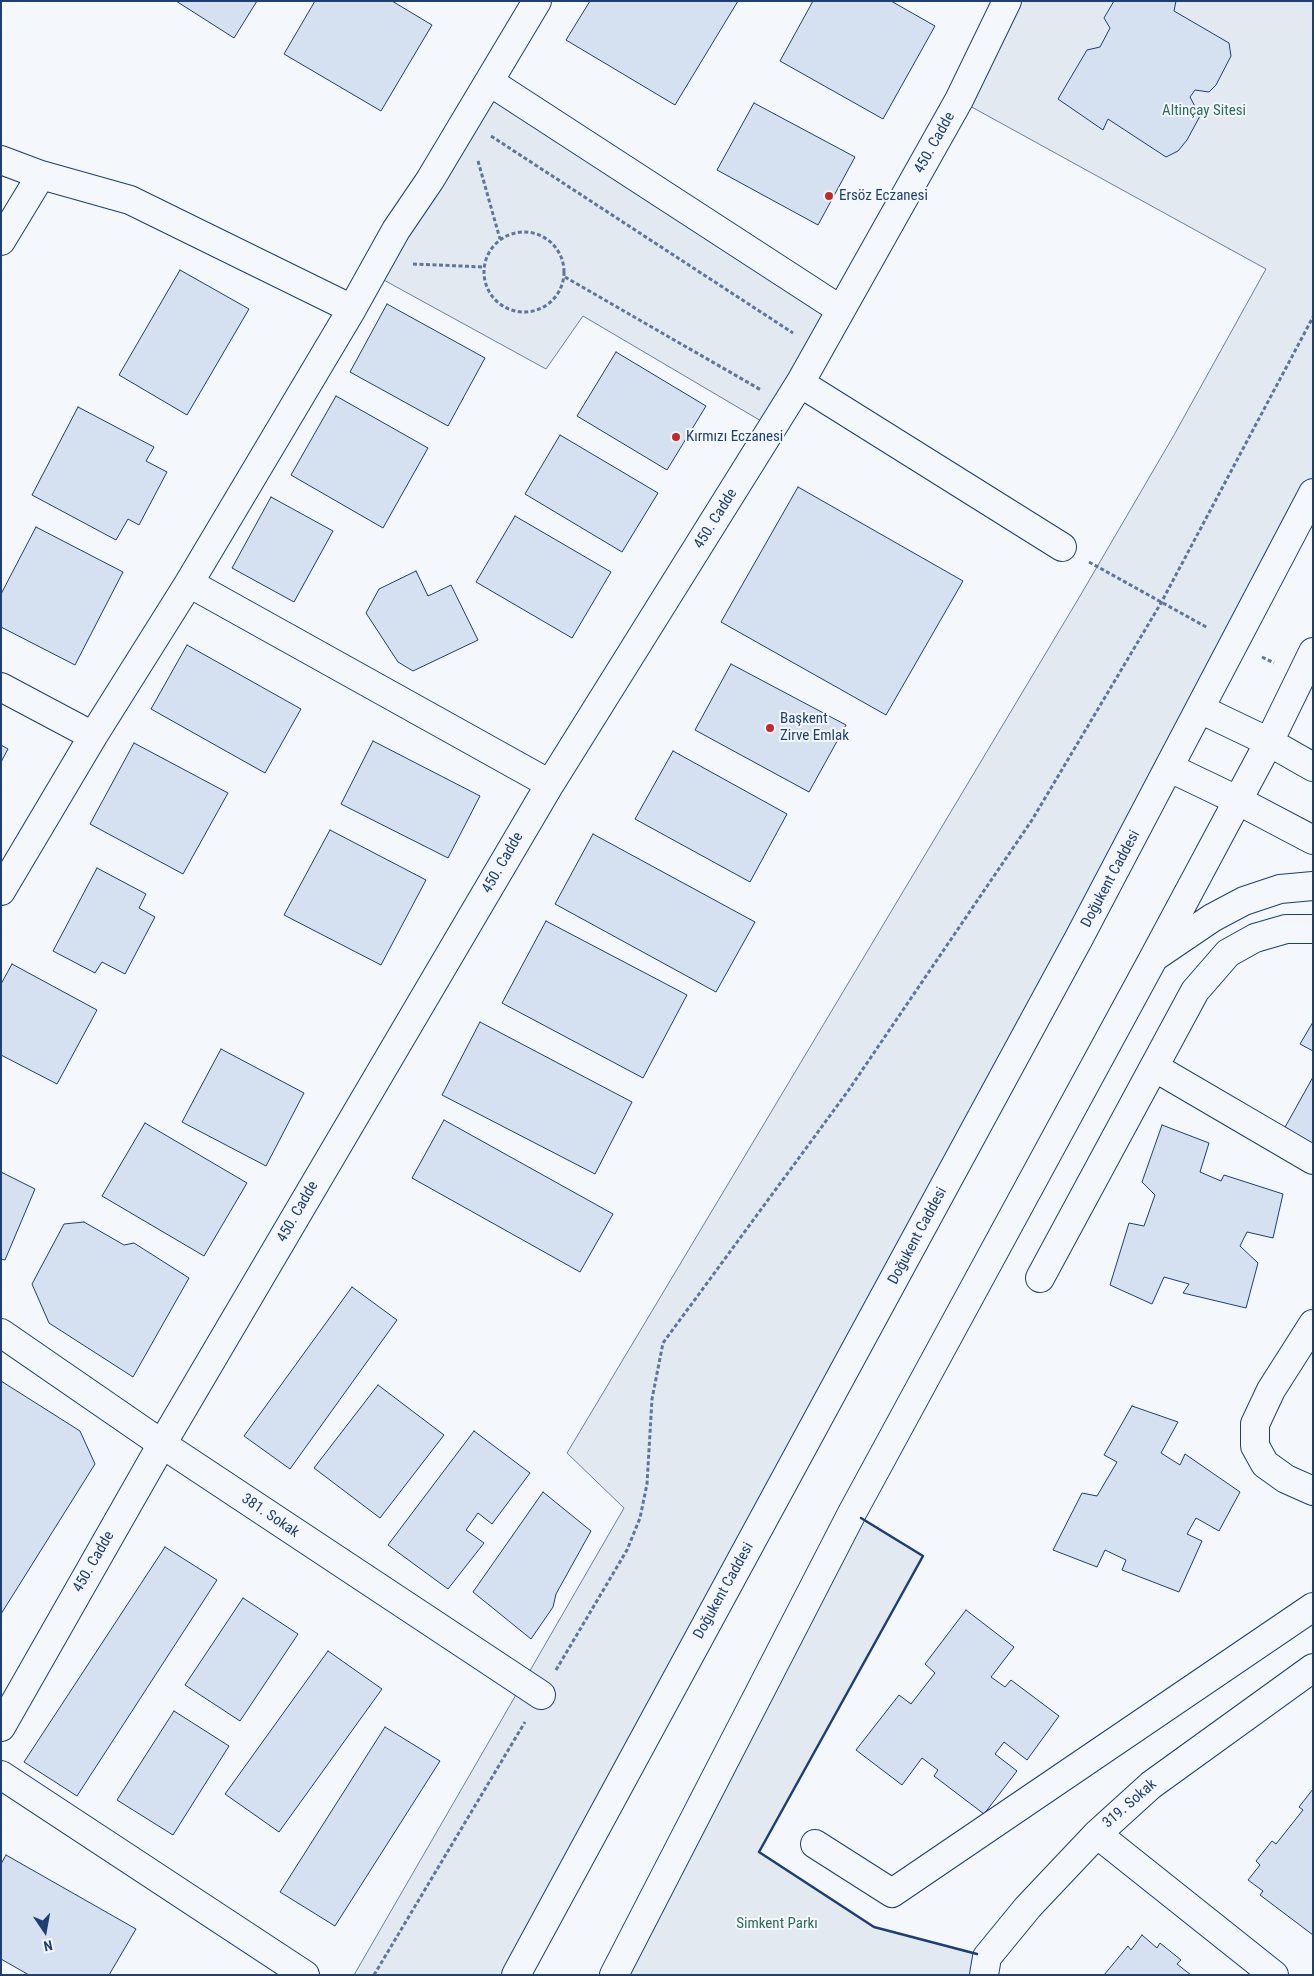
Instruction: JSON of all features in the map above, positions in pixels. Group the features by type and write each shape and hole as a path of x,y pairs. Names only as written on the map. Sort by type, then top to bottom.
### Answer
{"street":[{"path":"1,891 352,310 396,230 467,120 537,1"},
{"name":"450. Cadde","path":"1,1727 162,1444 550,784 794,394 959,100 1006,1"},
{"path":"490,82 842,310"},
{"path":"1,160 41,175 130,200 352,310"},
{"path":"1,242 41,175"},
{"path":"794,394 1062,547"},
{"name":"Doğukent Caddesi","path":"516,1975 1170,768 1313,493"},
{"path":"188,583 550,784"},
{"path":"614,1975 852,1513 1153,959 1269,742 1313,652"},
{"path":"1,687 93,736"},
{"path":"1200,709 1269,742 1313,767"},
{"path":"1170,768 1237,800 1313,840"},
{"path":"1153,959 1212,918 1244,901 1280,889 1313,886"},
{"path":"1040,1278 1195,991 1228,953 1255,938 1286,929 1313,929"},
{"path":"1154,1067 1313,1160"},
{"path":"1313,1324 1271,1390 1255,1424 1255,1446 1265,1464 1286,1479 1313,1491"},
{"name":"381. Sokak","path":"1,1333 162,1444 541,1695"},
{"path":"815,1844 892,1894 1313,1607"},
{"name":"319. Sokak","path":"984,1975 987,1957 1028,1907 1097,1834 1151,1785 1313,1668"},
{"path":"1,1775 305,1975"},
{"path":"1097,1834 1274,1975"}],"path":[{"path":"467,120 500,239"},
{"path":"467,120 819,350"},
{"path":"526,231 539,234 551,241 559,251 564,264 565,277 553,301 542,309 529,312 515,312 503,307 493,298 486,287 483,274 485,260 491,248 500,239 513,233 526,231"},
{"path":"378,263 484,267"},
{"path":"565,277 794,394"},
{"path":"374,1975 627,1550 640,1518 647,1484 652,1400 663,1343 848,1092 1027,828 1161,603 1313,317"},
{"path":"1062,547 1300,678"}],"green space":[{"name":"Altinçay Sitesi","path":"1007,1 1313,1 1313,493 516,1975 354,1975 624,1508 567,1453 1080,596 1174,435 1266,269 959,100"},
{"path":"490,82 841,310 773,428 583,316 546,369 371,273"},
{"name":"Simkent Parkı","path":"852,1513 923,1556 759,1852 874,1927 987,1957 984,1975 614,1975"}],"building":[{"path":"176,1 257,1 234,38"},
{"path":"315,1 392,1 432,25 381,111 284,54"},
{"path":"590,1 738,1 675,105 566,40"},
{"path":"813,1 891,1 935,26 883,119 780,61"},
{"path":"1114,1 1176,1 1174,11 1229,43 1231,56 1216,85 1209,92 1195,90 1190,97 1200,116 1187,140 1178,151 1166,157 1108,119 1103,130 1058,99 1087,50 1100,47 1110,28 1104,18"},
{"path":"754,103 855,157 818,225 717,170"},
{"path":"180,270 249,309 187,415 119,375"},
{"path":"387,304 485,358 448,426 350,372"},
{"path":"616,352 706,406 667,470 577,416"},
{"path":"336,396 428,448 383,528 291,475"},
{"path":"78,407 154,447 146,461 167,472 139,525 128,519 116,540 32,495"},
{"path":"560,435 658,493 622,552 525,494"},
{"path":"798,487 963,581 886,715 721,622"},
{"path":"271,497 333,531 294,602 232,568"},
{"path":"515,516 611,572 572,638 476,582"},
{"path":"36,527 123,572 75,665 1,627 1,594"},
{"path":"416,571 428,596 451,585 478,640 413,671 398,662 366,613 379,589"},
{"path":"187,645 301,709 265,773 151,709"},
{"name":"Başkent Zirve Emlak","path":"731,664 846,725 809,792 695,730"},
{"path":"373,741 480,796 448,858 341,804"},
{"path":"134,743 228,793 183,874 90,824"},
{"path":"1,745 8,749 1,762"},
{"path":"673,751 787,814 750,882 635,819"},
{"path":"330,830 426,880 381,965 284,915"},
{"path":"593,834 755,922 716,992 555,904"},
{"path":"97,868 146,894 139,908 155,917 125,974 102,962 95,973 53,951"},
{"path":"546,921 687,995 643,1078 502,1003"},
{"path":"12,964 97,1010 57,1084 1,1055 1,984"},
{"path":"480,1022 632,1102 595,1174 442,1095"},
{"path":"1313,1022 1313,1051 1300,1044"},
{"path":"221,1049 304,1093 266,1166 182,1122"},
{"path":"1313,1077 1313,1145 1284,1129"},
{"path":"444,1120 613,1214 580,1272 412,1178"},
{"path":"145,1123 247,1183 204,1256 102,1196"},
{"path":"1162,1125 1209,1143 1200,1172 1221,1181 1224,1175 1283,1194 1273,1238 1247,1232 1240,1246 1258,1263 1246,1308 1183,1293 1189,1284 1164,1277 1152,1304 1110,1285 1129,1223 1144,1226 1155,1195 1142,1182"},
{"path":"1,1172 35,1189 5,1260 1,1259"},
{"path":"84,1222 124,1245 134,1243 189,1278 133,1377 49,1323 32,1284 64,1224"},
{"path":"352,1287 397,1320 290,1469 244,1436"},
{"path":"1,1381 80,1431 95,1464 1,1614"},
{"path":"378,1385 444,1435 380,1518 314,1468"},
{"path":"1132,1406 1178,1422 1161,1453 1180,1465 1185,1454 1240,1492 1219,1531 1196,1518 1187,1534 1202,1541 1179,1592 1122,1570 1126,1560 1105,1550 1097,1567 1053,1550 1082,1493 1097,1496 1117,1462 1104,1455"},
{"path":"474,1431 530,1473 492,1524 478,1513 466,1530 484,1543 448,1589 388,1545"},
{"path":"543,1492 591,1531 556,1594 553,1607 531,1639 473,1592"},
{"path":"165,1547 217,1580 77,1796 24,1762"},
{"path":"243,1598 298,1634 240,1721 185,1685"},
{"path":"966,1610 1014,1647 991,1677 1005,1687 1011,1680 1059,1716 1027,1760 1004,1742 995,1754 1017,1771 984,1814 934,1776 938,1770 922,1758 902,1785 856,1750 899,1695 911,1704 935,1673 925,1664"},
{"path":"328,1651 382,1689 279,1832 225,1794"},
{"path":"174,1711 229,1746 173,1835 117,1800"},
{"path":"385,1727 440,1761 335,1926 280,1892"},
{"path":"1313,1789 1313,1935 1260,1895 1263,1891 1248,1880 1260,1865 1256,1861 1272,1841 1276,1844 1303,1810 1299,1807"},
{"path":"6,1855 136,1929 109,1975 29,1975 1,1959 1,1864"},
{"path":"1142,1935 1157,1948 1160,1943 1181,1960 1177,1964 1191,1975 1104,1975 1128,1946 1131,1950"}],"wall":[{"path":"861,1518 923,1556 759,1852 874,1927 977,1954"}],"place":[{"name":"Ersöz Eczanesi","path":"829,196"},
{"name":"Kırmızı Eczanesi","path":"676,437"},
{"name":"Başkent Zirve Emlak","path":"770,728"}]}
